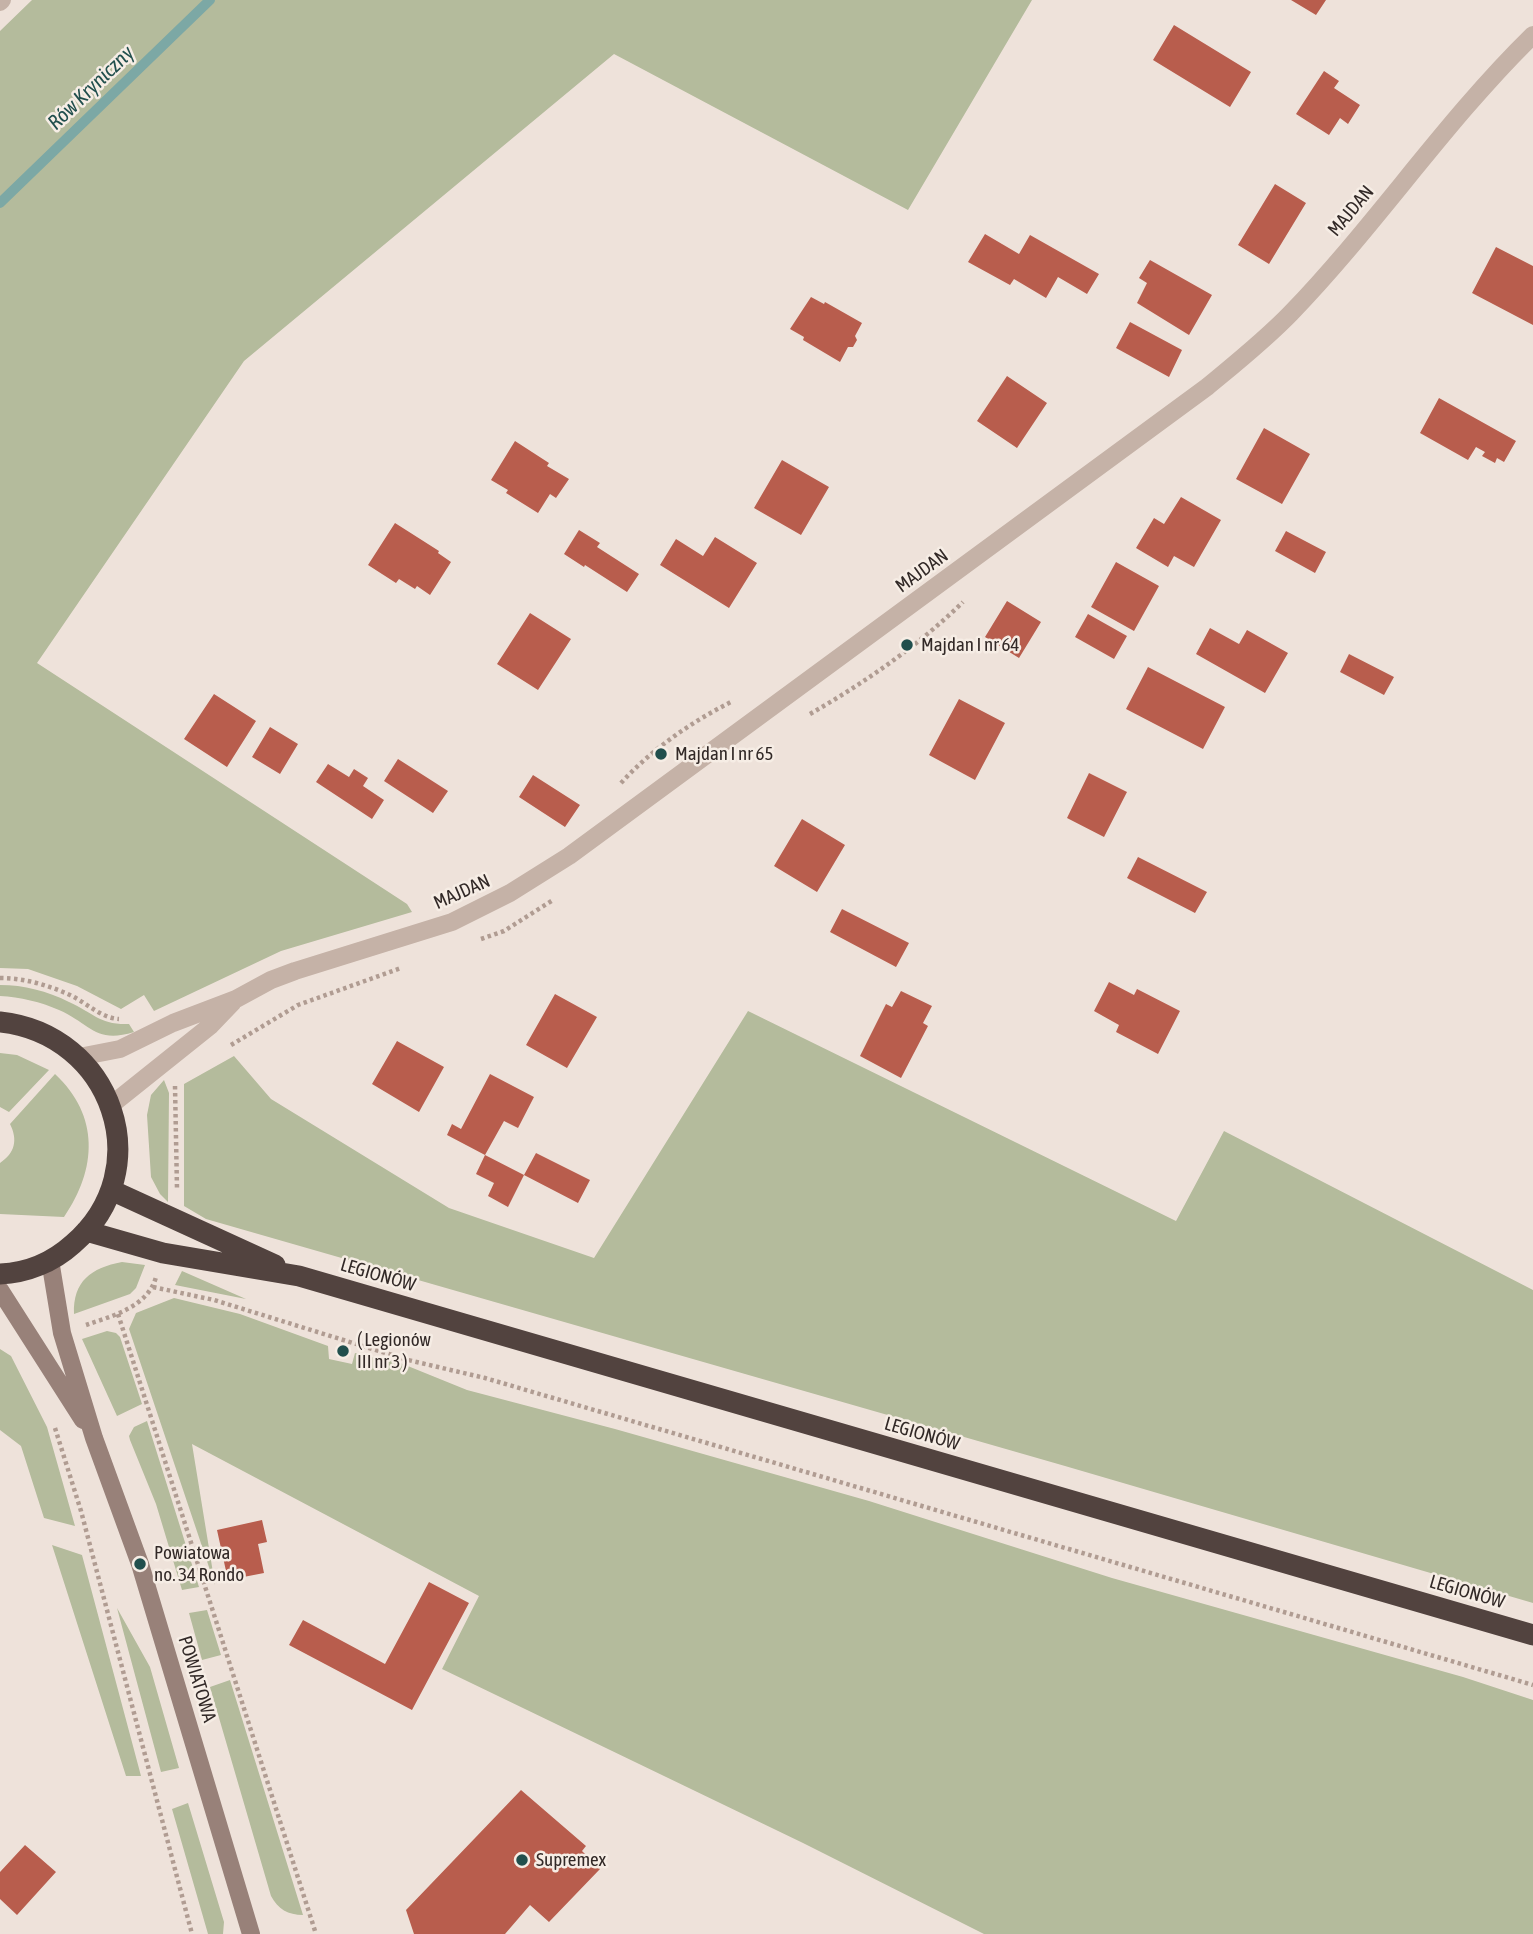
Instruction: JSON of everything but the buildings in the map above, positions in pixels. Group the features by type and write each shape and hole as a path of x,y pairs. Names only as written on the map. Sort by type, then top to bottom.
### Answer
{"highway":[{"path":"0,1022 37,1031 60,1042 79,1057 103,1088 114,1119 118,1148 111,1190 86,1231 70,1247 50,1260 21,1271 0,1274"},
{"name":"LEGIONÓW","path":"111,1190 299,1276"},
{"name":"LEGIONÓW","path":"86,1231 163,1253 299,1276 1533,1635"}],"street":[{"name":"MAJDAN","path":"79,1057 120,1049 173,1023 236,999 271,980 295,971 452,922 510,893 569,856 1206,387 1262,341 1292,312 1457,118 1533,35"},
{"name":"MAJDAN","path":"110,1106 210,1026 236,999"},
{"name":"POWIATOWA","path":"50,1260 62,1333 94,1438 141,1564 251,1934"},
{"name":"POWIATOWA","path":"0,1290 94,1438"}],"path":[{"path":"615,789 633,770 699,718 732,701"},
{"path":"0,978 22,978 69,995 109,1018 131,1020"},
{"path":"79,1328 128,1311 153,1287 158,1270"},
{"path":"153,1287 214,1300 408,1360 485,1378 1533,1685"},
{"path":"118,1314 316,1934"},
{"path":"54,1422 84,1524 192,1934"}],"green space":[{"path":"32,0 1032,0 908,210 614,54 244,361 37,663 407,904 412,912 281,951 154,1011 144,995 121,1009 77,986 28,969 0,968 0,31"},
{"path":"0,985 27,987 52,995 110,1023 129,1024 134,1032 110,1036 102,1034 52,1007 0,996"},
{"path":"748,1011 1176,1221 1224,1131 1533,1290 1533,1603 206,1219 184,1206 184,1084 234,1056 271,1099 449,1208 594,1258"},
{"path":"0,1053 17,1055 49,1070 9,1112 0,1107"},
{"path":"55,1074 70,1090 86,1125 88,1162 83,1180 64,1217 0,1214 0,1163 14,1146 10,1124"},
{"path":"164,1080 169,1093 168,1202 160,1194 151,1177 147,1115 151,1095"},
{"path":"122,1262 145,1265 136,1288 130,1294 74,1314 77,1293 86,1278 101,1268"},
{"path":"182,1271 246,1299 175,1285"},
{"path":"174,1298 240,1314 328,1346 329,1359 352,1364 355,1353 393,1360 467,1390 869,1501 1112,1578 1463,1677 1533,1700 1533,1934 984,1934 803,1843 442,1669 479,1596 192,1444 215,1585 129,1329 136,1313"},
{"path":"107,1331 120,1337 142,1404 117,1416 82,1339"},
{"path":"0,1349 11,1356 47,1427 75,1526 44,1518 21,1446 0,1430"},
{"path":"147,1421 199,1587 182,1590 156,1504 130,1440 129,1436 134,1427"},
{"path":"52,1545 82,1555 141,1776 126,1776"},
{"path":"117,1608 150,1667 179,1768 161,1772"},
{"path":"207,1610 221,1655 202,1660 189,1613"},
{"path":"230,1680 303,1915 284,1910 271,1896 210,1687"},
{"path":"188,1803 224,1922 223,1934 208,1934 172,1809"}],"waterway":[{"name":"Rów Kryniczny","path":"0,203 210,0"}],"place":[{"name":"Majdan I nr 64","path":"907,645"},
{"name":"Majdan I nr 65","path":"661,754"},
{"name":"( Legionów III nr 3 )","path":"343,1351"},
{"name":"Powiatowa no. 34 Rondo","path":"140,1564"},
{"name":"Supremex","path":"522,1860"}]}
